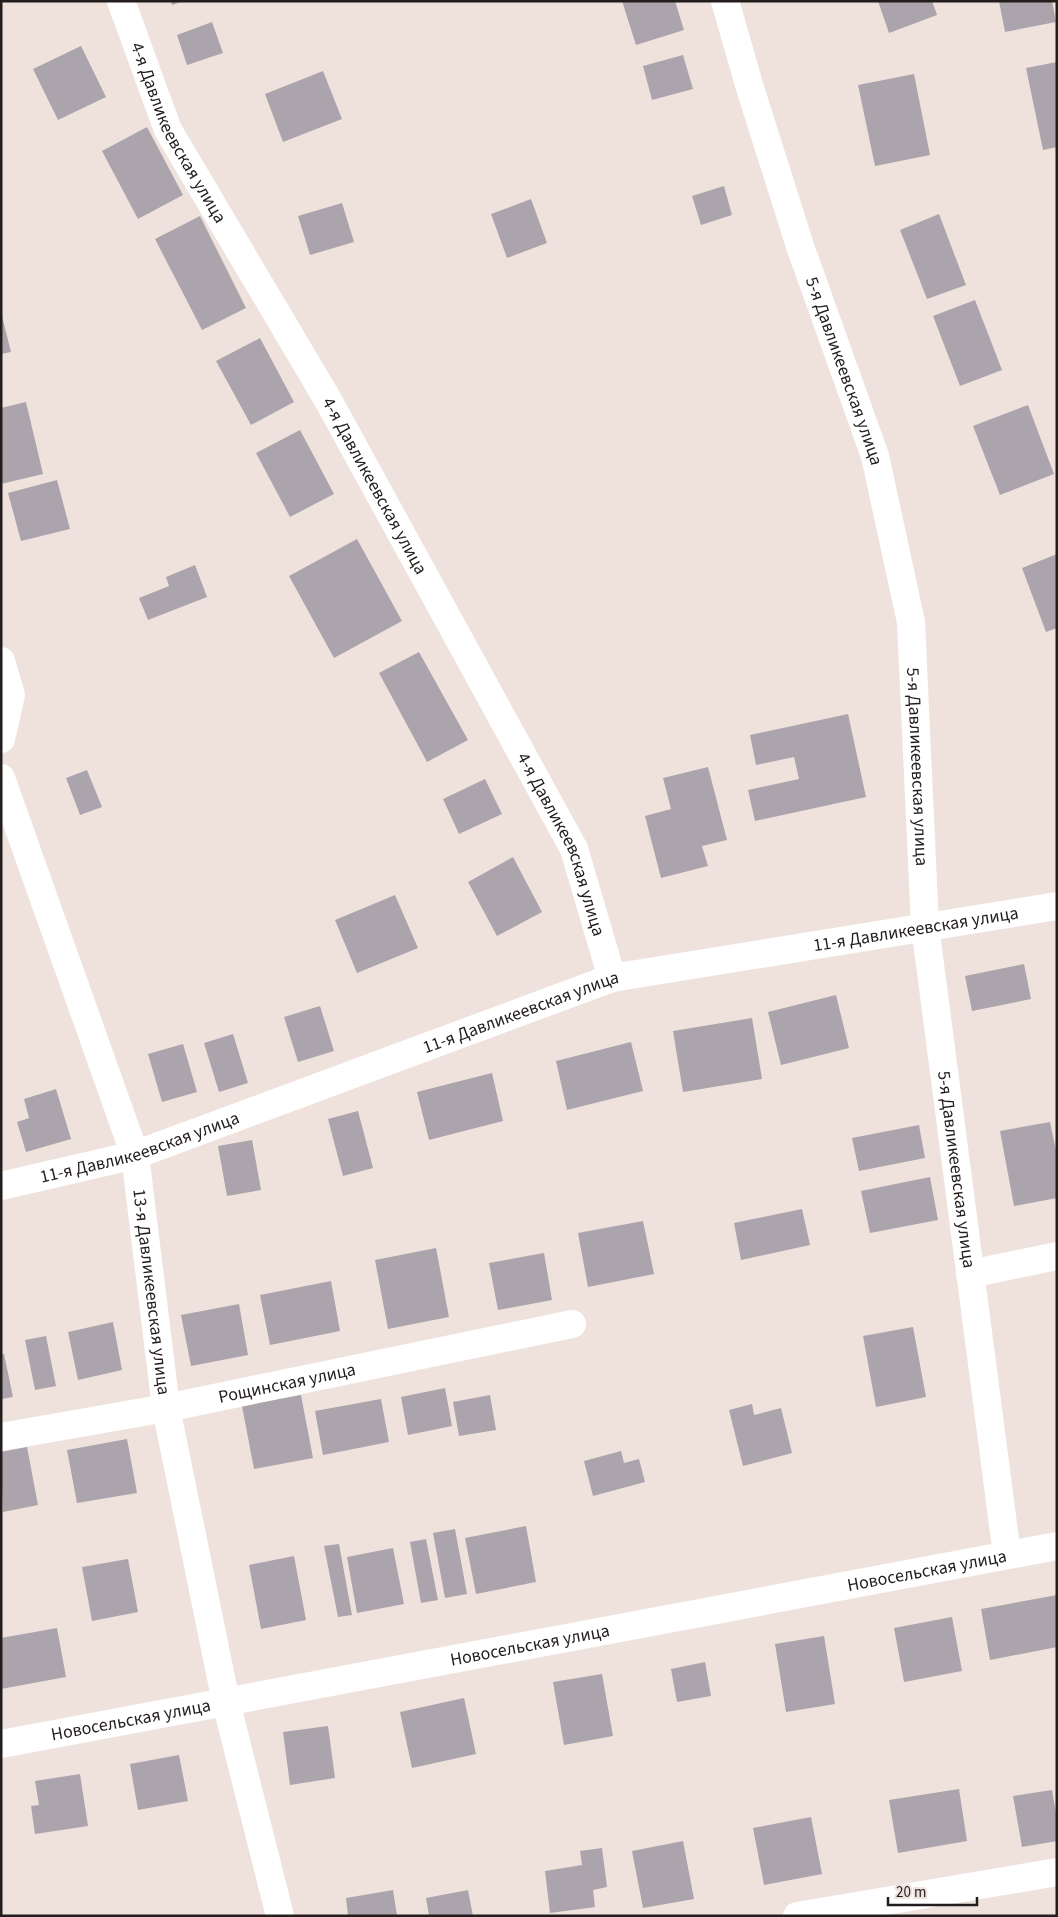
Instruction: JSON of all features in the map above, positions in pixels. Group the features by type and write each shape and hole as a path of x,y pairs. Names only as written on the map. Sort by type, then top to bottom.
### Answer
{"street":[{"name":"4-я Давликеевская улица","path":"120,1 168,130 328,400 574,849 612,978"},
{"name":"5-я Давликеевская улица","path":"725,1 750,88 800,246 875,456 912,622 925,926 1007,1555"},
{"path":"1,661 11,695 1,739"},
{"name":"13-я Давликеевская улица","path":"1,778 135,1155 166,1408 226,1702"},
{"name":"11-я Давликеевская улица","path":"1,1186 135,1155 612,978 1057,906"},
{"path":"970,1274 1057,1256"},
{"name":"Рощинская улица","path":"1,1437 166,1408 572,1324"},
{"name":"Новосельская улица","path":"1,1744 1057,1546"},
{"path":"226,1702 280,1916"},
{"path":"797,1916 1057,1872"}],"building":[{"path":"171,1 183,1 172,5"},
{"path":"622,1 675,1 684,30 636,45"},
{"path":"878,1 932,1 937,15 889,33"},
{"path":"999,1 1052,1 1056,22 1005,32"},
{"path":"212,22 223,53 187,65 177,35"},
{"path":"81,46 106,97 58,120 33,69"},
{"path":"683,55 693,89 652,100 643,66"},
{"path":"1057,62 1057,147 1043,150 1026,68"},
{"path":"323,71 342,119 283,142 265,94"},
{"path":"914,74 930,155 875,166 858,85"},
{"path":"147,127 183,195 138,219 102,151"},
{"path":"724,186 732,215 701,225 692,196"},
{"path":"531,199 547,243 507,258 491,214"},
{"path":"342,203 354,242 310,255 298,216"},
{"path":"939,214 966,285 927,299 900,230"},
{"path":"200,216 246,308 202,330 155,239"},
{"path":"975,300 1002,370 960,386 933,316"},
{"path":"1,312 11,352 1,354"},
{"path":"260,338 294,402 251,425 216,361"},
{"path":"26,402 43,474 1,484 1,408"},
{"path":"1028,405 1054,474 1000,495 973,426"},
{"path":"300,430 334,494 290,517 256,453"},
{"path":"57,480 70,529 21,541 8,493"},
{"path":"357,539 402,621 334,658 289,576"},
{"path":"1057,554 1057,628 1046,632 1022,568"},
{"path":"195,565 207,597 148,620 139,598 169,586 166,577"},
{"path":"419,652 468,740 427,762 379,673"},
{"path":"848,714 866,797 755,821 748,790 799,779 794,757 756,765 750,735"},
{"path":"708,767 727,840 702,846 708,866 661,878 645,816 671,809 663,778"},
{"path":"87,770 102,807 80,815 66,778"},
{"path":"485,779 502,814 459,834 443,799"},
{"path":"513,857 542,912 497,936 468,882"},
{"path":"395,895 418,948 357,973 335,920"},
{"path":"1024,964 1031,999 972,1011 965,976"},
{"path":"836,995 849,1048 781,1065 768,1012"},
{"path":"320,1006 334,1051 298,1062 284,1017"},
{"path":"752,1018 762,1079 683,1092 673,1031"},
{"path":"233,1034 248,1083 219,1092 204,1043"},
{"path":"631,1042 643,1091 567,1110 556,1061"},
{"path":"183,1044 197,1092 162,1102 148,1054"},
{"path":"492,1073 503,1121 429,1140 417,1092"},
{"path":"56,1089 71,1139 26,1152 17,1122 29,1118 24,1099"},
{"path":"358,1111 373,1168 343,1176 328,1119"},
{"path":"1050,1122 1057,1155 1057,1198 1014,1206 1000,1131"},
{"path":"919,1125 925,1158 859,1171 852,1138"},
{"path":"252,1140 261,1190 227,1196 218,1146"},
{"path":"930,1177 938,1220 870,1233 861,1191"},
{"path":"802,1209 810,1245 741,1260 734,1223"},
{"path":"643,1221 654,1274 588,1287 578,1233"},
{"path":"436,1248 449,1317 388,1329 375,1260"},
{"path":"544,1253 552,1300 498,1310 489,1263"},
{"path":"331,1281 340,1331 270,1345 260,1295"},
{"path":"239,1304 248,1355 191,1366 181,1315"},
{"path":"113,1322 122,1370 78,1380 68,1332"},
{"path":"913,1327 926,1397 876,1407 863,1336"},
{"path":"46,1336 56,1386 35,1390 25,1340"},
{"path":"1,1354 4,1354 13,1397 1,1399"},
{"path":"445,1388 452,1426 408,1435 401,1397"},
{"path":"301,1395 313,1458 254,1469 242,1406"},
{"path":"490,1395 496,1430 459,1436 453,1402"},
{"path":"381,1399 389,1442 323,1455 315,1411"},
{"path":"752,1404 754,1415 781,1408 792,1453 743,1466 729,1410"},
{"path":"127,1439 137,1493 77,1503 67,1450"},
{"path":"27,1447 38,1505 3,1512 1,1452"},
{"path":"621,1451 624,1463 639,1459 645,1482 593,1496 584,1461"},
{"path":"526,1526 536,1582 476,1594 465,1538"},
{"path":"455,1529 467,1594 445,1598 433,1533"},
{"path":"426,1539 438,1600 421,1603 410,1542"},
{"path":"339,1544 352,1615 338,1617 324,1546"},
{"path":"393,1548 404,1604 357,1613 347,1557"},
{"path":"294,1556 306,1620 261,1629 249,1565"},
{"path":"128,1559 138,1612 92,1621 82,1567"},
{"path":"1057,1595 1057,1647 990,1660 981,1609"},
{"path":"952,1617 962,1671 904,1682 894,1628"},
{"path":"57,1628 66,1677 1,1689 1,1638"},
{"path":"824,1636 835,1704 786,1712 775,1644"},
{"path":"705,1662 711,1696 677,1702 671,1669"},
{"path":"602,1674 613,1736 564,1745 553,1682"},
{"path":"464,1698 476,1754 412,1768 400,1712"},
{"path":"328,1726 335,1778 290,1785 283,1732"},
{"path":"179,1755 188,1801 138,1810 130,1764"},
{"path":"80,1774 88,1826 35,1834 31,1806 39,1805 35,1781"},
{"path":"959,1789 967,1841 898,1853 889,1800"},
{"path":"1052,1790 1057,1819 1057,1841 1022,1847 1013,1796"},
{"path":"811,1817 822,1874 764,1885 753,1828"},
{"path":"683,1841 694,1899 643,1908 632,1851"},
{"path":"602,1848 607,1887 593,1890 595,1907 550,1913 545,1871 582,1865 580,1851"},
{"path":"393,1890 397,1916 348,1916 346,1898"},
{"path":"468,1890 473,1916 429,1916 426,1898"}]}
